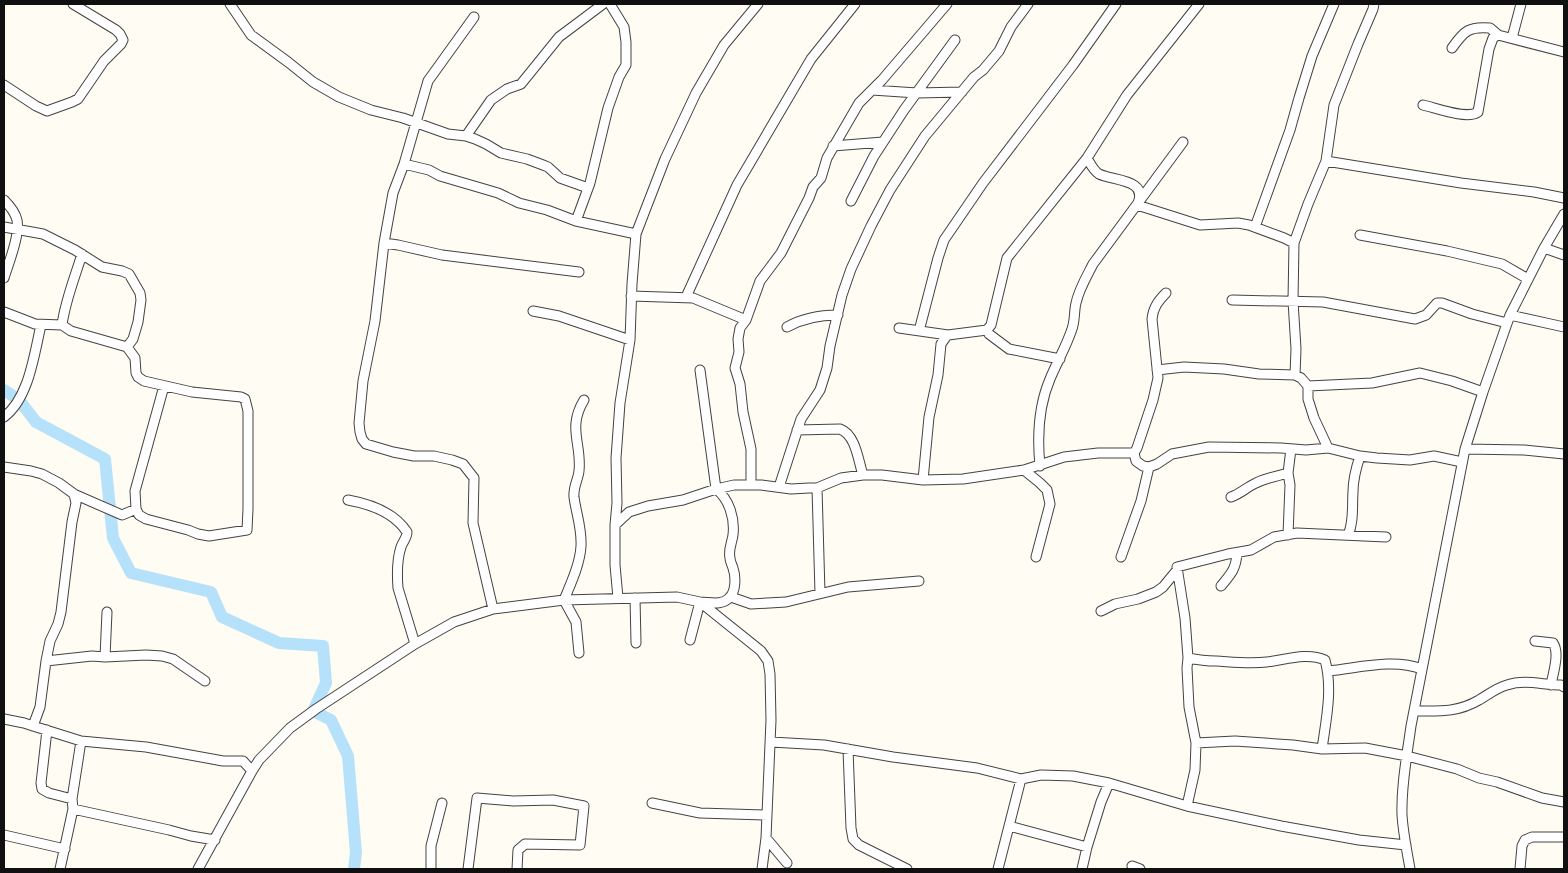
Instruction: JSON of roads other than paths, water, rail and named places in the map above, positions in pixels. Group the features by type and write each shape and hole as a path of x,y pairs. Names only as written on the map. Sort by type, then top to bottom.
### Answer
{"street":[{"path":"4,85 47,111 78,98 104,61 122,44 123,40 116,30 73,4"},
{"path":"230,4 251,35 313,82 347,101 448,134 466,136 486,144 501,153 517,156 548,167 560,178 588,188"},
{"path":"466,136 491,100 507,89 522,84 559,37 603,4"},
{"path":"576,221 602,139 608,108 626,65 626,34 610,4"},
{"path":"618,598 615,525 617,503 617,431 630,340 636,234 665,159 696,93 724,45 758,4"},
{"path":"686,297 737,185 811,59 855,4"},
{"path":"752,485 751,448 736,368 740,328 746,320 760,281 781,253 813,187 821,178 833,146 859,103 947,4"},
{"path":"779,487 796,430 801,418 820,390 828,368 830,346 851,269 890,190 925,136 998,51 1011,27 1028,4"},
{"path":"919,331 944,240 982,183 1073,65 1116,4"},
{"path":"899,328 948,335 987,330 991,325 1007,258 1087,158 1127,95 1199,4"},
{"path":"1256,227 1290,130 1312,56 1334,4"},
{"path":"1295,374 1294,244 1326,161 1334,105 1374,4"},
{"path":"1512,38 1521,4"},
{"path":"474,17 428,82 404,164 393,193 384,243 375,320 363,381 360,432 366,444 414,456 434,456 452,460 463,464 474,478 473,523 493,610"},
{"path":"1452,48 1462,35 1474,27 1490,28 1498,35 1564,52"},
{"path":"1422,104 1465,116 1474,115 1478,112 1489,49 1493,38 1498,35"},
{"path":"851,201 883,142 955,40"},
{"path":"872,90 962,92"},
{"path":"833,146 883,142"},
{"path":"1040,466 1037,441 1040,411 1050,380 1073,327 1076,301 1082,285 1094,264 1183,142"},
{"path":"1087,158 1092,168 1098,173 1135,184 1140,191 1137,205"},
{"path":"1326,161 1564,198"},
{"path":"404,164 429,170 440,176 498,193 519,203 547,210 576,221 636,234"},
{"path":"4,200 17,218 18,229 4,278"},
{"path":"1137,205 1200,225 1238,223 1256,227 1294,244"},
{"path":"1410,869 1402,813 1406,756 1462,462 1483,392 1509,319 1544,248 1564,214"},
{"path":"4,227 43,234 82,254 102,267 129,274 140,293 141,307 138,322 127,347"},
{"path":"1360,235 1447,251 1502,264 1528,280"},
{"path":"384,243 442,255 579,272"},
{"path":"1544,248 1564,254"},
{"path":"62,325 64,310 82,254"},
{"path":"1166,293 1158,300 1153,311 1152,319 1158,378 1143,433 1134,453 1136,461 1144,466 1149,467 1157,464 1172,454 1209,448 1306,450 1328,448 1360,456 1410,460 1434,456 1462,462"},
{"path":"631,296 693,298 746,320"},
{"path":"1232,300 1322,302 1415,318 1426,316 1437,303 1442,303 1472,314 1564,327"},
{"path":"533,311 559,316 630,340"},
{"path":"4,312 25,321 41,325 62,325 71,331 127,347 135,358 138,377 144,381 192,392 245,399 248,411 248,509 246,530 209,536 198,534 146,519 139,515 136,510 135,491 164,386"},
{"path":"787,327 801,320 838,315"},
{"path":"4,417 12,410 23,393 41,325"},
{"path":"988,334 1009,349 1060,359"},
{"path":"923,480 929,417 938,375 941,344 948,335"},
{"path":"1157,370 1184,367 1224,369 1259,374 1295,374 1308,386 1308,399 1314,418 1328,448"},
{"path":"198,869 252,771 290,728 316,708 414,644 454,622 493,610 564,600 677,597 700,602 720,603 731,597 734,591 735,578 729,554 733,535 732,523 727,501 724,495 716,489 700,370"},
{"path":"1308,386 1372,383 1420,373 1452,381 1483,392"},
{"path":"579,653 576,622 564,600 577,566 581,549 581,528 574,494 574,486 579,470 575,429 577,413 584,400"},
{"path":"796,430 840,429 846,431 851,436 863,475"},
{"path":"1288,535 1290,494 1288,473 1291,449"},
{"path":"1466,449 1515,449 1564,454"},
{"path":"615,525 629,512 648,506 671,503 734,485 791,489 817,488 841,478 863,475 882,475 923,480 963,479 1024,470 1064,457 1098,453 1134,453"},
{"path":"1348,536 1353,510 1354,474 1360,456"},
{"path":"4,467 42,474 74,494 122,515 136,510"},
{"path":"1121,557 1142,501 1149,467"},
{"path":"1024,470 1047,490 1050,504 1036,557"},
{"path":"1231,497 1254,484 1288,473"},
{"path":"817,488 820,593"},
{"path":"33,726 40,707 50,641 58,624 64,598 76,502 74,494"},
{"path":"348,500 367,504 387,513 396,519 407,532 401,547 398,588 414,644"},
{"path":"1101,611 1115,604 1138,599 1156,592 1163,587 1177,570 1177,567 1251,550 1274,537 1297,533 1386,537"},
{"path":"1221,586 1234,570 1236,553"},
{"path":"1177,570 1185,618 1189,707 1196,743 1195,770 1187,806"},
{"path":"731,597 751,604 786,602 848,587 919,582"},
{"path":"635,598 636,643"},
{"path":"690,640 700,602"},
{"path":"700,602 761,651 768,660 771,690 771,742 766,838 762,869"},
{"path":"105,657 107,612"},
{"path":"1535,642 1553,643 1555,646 1556,652 1551,685"},
{"path":"46,660 92,656 162,656 173,659 205,680"},
{"path":"1188,658 1198,661 1241,664 1297,657 1319,657 1325,660 1328,671 1328,702 1322,749"},
{"path":"1328,671 1390,664 1410,665 1422,669"},
{"path":"1414,711 1447,712 1462,708 1512,684 1524,682 1563,685"},
{"path":"4,719 24,723 81,741 146,747 223,761 243,761 252,771"},
{"path":"47,730 41,783 42,789 49,793 72,799"},
{"path":"60,869 73,810 72,799 81,741"},
{"path":"1196,743 1235,741 1322,749 1365,748 1457,769 1542,798 1564,802"},
{"path":"771,742 848,748 893,757 977,768 1021,779 1057,774 1109,782 1187,806 1281,826 1359,840 1406,845"},
{"path":"848,748 849,801 853,839 858,845 907,869"},
{"path":"998,869 1021,779"},
{"path":"1082,869 1087,847 1109,782"},
{"path":"468,869 477,798 513,801 553,800 584,806 580,845 525,844 518,850 516,869"},
{"path":"430,869 431,846 442,803"},
{"path":"652,803 700,813 767,814"},
{"path":"73,810 215,840"},
{"path":"1009,826 1087,847"},
{"path":"4,835 65,849"},
{"path":"1520,869 1522,846 1525,840 1532,837 1564,837"},
{"path":"766,838 787,862"}],"waterway":[{"path":"4,390 19,400 36,422 105,459 113,538 131,573 211,592 222,617 279,643 323,646 326,683 313,711 331,720 348,756 356,853 354,869"}]}
